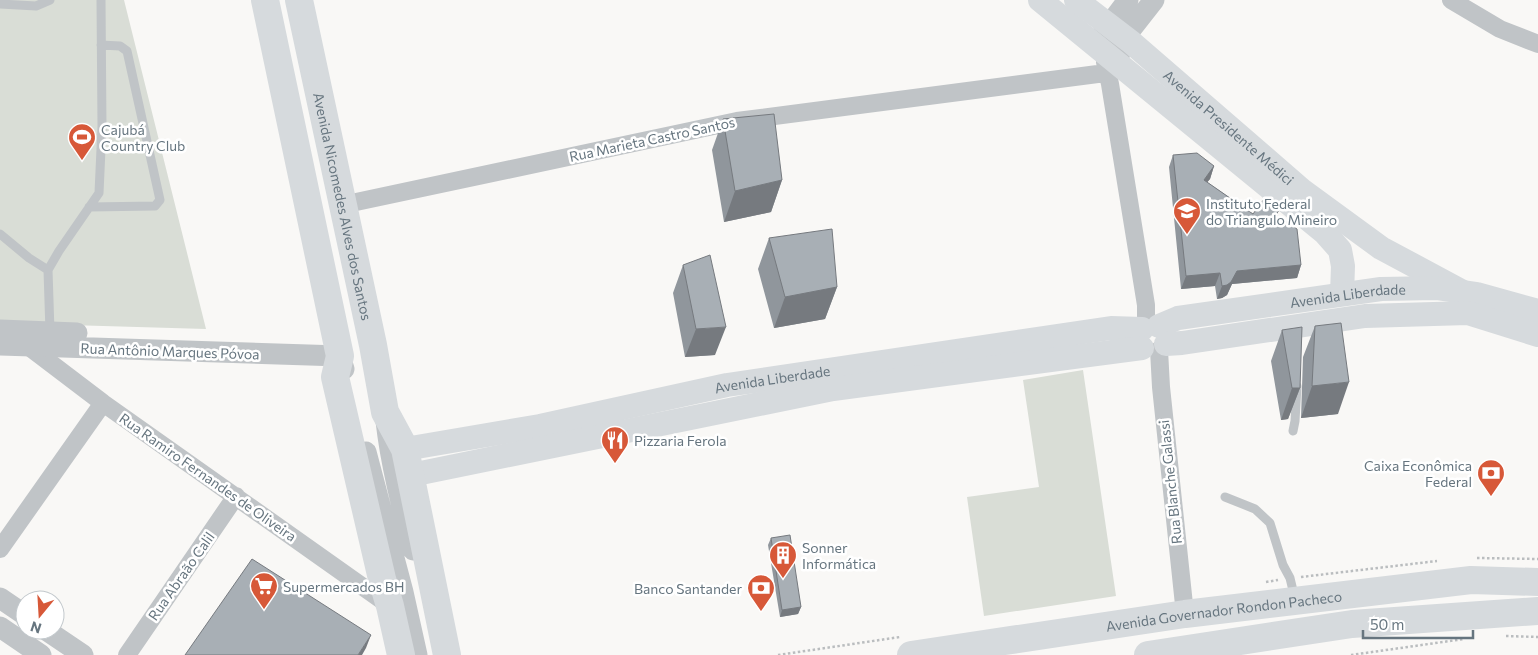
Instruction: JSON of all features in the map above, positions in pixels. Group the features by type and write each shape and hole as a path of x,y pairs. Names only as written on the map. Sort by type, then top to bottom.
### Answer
{"main road":[{"name":"Avenida Nicomedes Alves dos Santos","path":"265,0 339,349 335,377 382,579 405,595 402,655"},
{"name":"Avenida Nicomedes Alves dos Santos","path":"299,0 373,345 385,412 408,462 447,655"},
{"name":"Avenida Presidente Médici","path":"1040,0 1110,68 1325,233 1340,250 1343,266 1342,294"},
{"name":"Avenida Presidente Médici","path":"1076,0 1117,31 1303,192 1382,248 1465,293"},
{"name":"Avenida Liberdade","path":"408,462 682,420 833,389 1152,333 1178,318 1342,294 1381,289 1436,288 1477,294 1538,311"},
{"name":"Avenida Liberdade","path":"408,462 540,426 727,385 1111,328 1152,333 1182,343 1297,330 1365,316 1468,313 1538,335"},
{"path":"676,396 682,420"},
{"name":"Avenida Governador Rondon Pacheco","path":"912,655 1185,614 1472,580 1538,582"},
{"name":"Avenida Governador Rondon Pacheco","path":"1148,655 1233,645 1352,624 1538,611"}],"street":[{"path":"1128,0 1117,31 1110,68 1152,333"},
{"path":"1117,31 1154,0"},
{"path":"1451,0 1500,29 1538,44"},
{"name":"Rua Marieta Castro Santos","path":"342,205 737,121 1110,68"},
{"name":"Rua Antônio Marques Póvoa","path":"0,330 339,349"},
{"path":"28,346 33,342 44,340 50,332"},
{"name":"Rua Blanche Galassi","path":"1152,333 1161,387 1185,614"},
{"name":"Rua Antônio Marques Póvoa","path":"0,345 339,349"},
{"name":"Rua Ramiro Fernandes de Oliveira","path":"28,346 103,403 236,496 405,595"},
{"path":"0,549 103,403"},
{"name":"Avenida Nicomedes Alves dos Santos","path":"385,412 389,447 397,488 405,595 417,655"},
{"name":"Rua Abraão Calil","path":"127,655 236,496"},
{"name":"Avenida Nicomedes Alves dos Santos","path":"405,595 437,655"},
{"path":"0,598 15,608"},
{"path":"0,626 41,655"},
{"path":"61,640 83,655"}],"lane":[{"path":"0,4 36,6 50,0"},
{"path":"50,332 48,270 58,251 99,193 102,127 101,0"},
{"path":"89,207 155,206 160,200 128,51 120,46 101,45"},
{"path":"0,234 29,258 48,270"},
{"path":"1293,431 1297,379"},
{"path":"1225,497 1254,509 1270,523 1283,565 1290,578 1296,601"}],"path":[{"path":"1498,635 1538,637"},
{"path":"1351,655 1469,638"}],"shaded area":[{"name":"Cajubá Country Club","path":"0,0 124,0 206,329 0,323"},
{"path":"1083,370 1116,596 984,616 967,497 1039,487 1023,380"}],"building":[{"path":"774,114 782,180 735,191 723,119"},
{"path":"1197,153 1214,166 1204,180 1253,214 1264,199 1279,210 1276,215 1297,229 1301,265 1237,271 1231,282 1222,286 1220,273 1186,276 1173,155"},
{"path":"832,229 837,287 785,297 769,238"},
{"path":"710,255 726,327 696,329 683,265"},
{"path":"1341,323 1349,382 1312,386 1315,326"},
{"path":"1302,327 1300,388 1292,388 1282,330"},
{"name":"Sonner Informática","path":"790,535 801,607 782,610 771,538"},
{"name":"Supermercados BH","path":"252,559 371,635 358,655 185,655"}],"place":[{"name":"Cajubá Country Club","path":"82,161"},
{"name":"Instituto Federal do Triangulo Mineiro","path":"1187,235"},
{"name":"Pizzaria Ferola","path":"615,464"},
{"name":"Caixa Econômica Federal","path":"1491,497"},
{"name":"Sonner Informática","path":"783,579"},
{"name":"Supermercados BH","path":"264,610"},
{"name":"Banco Santander","path":"761,612"}]}
